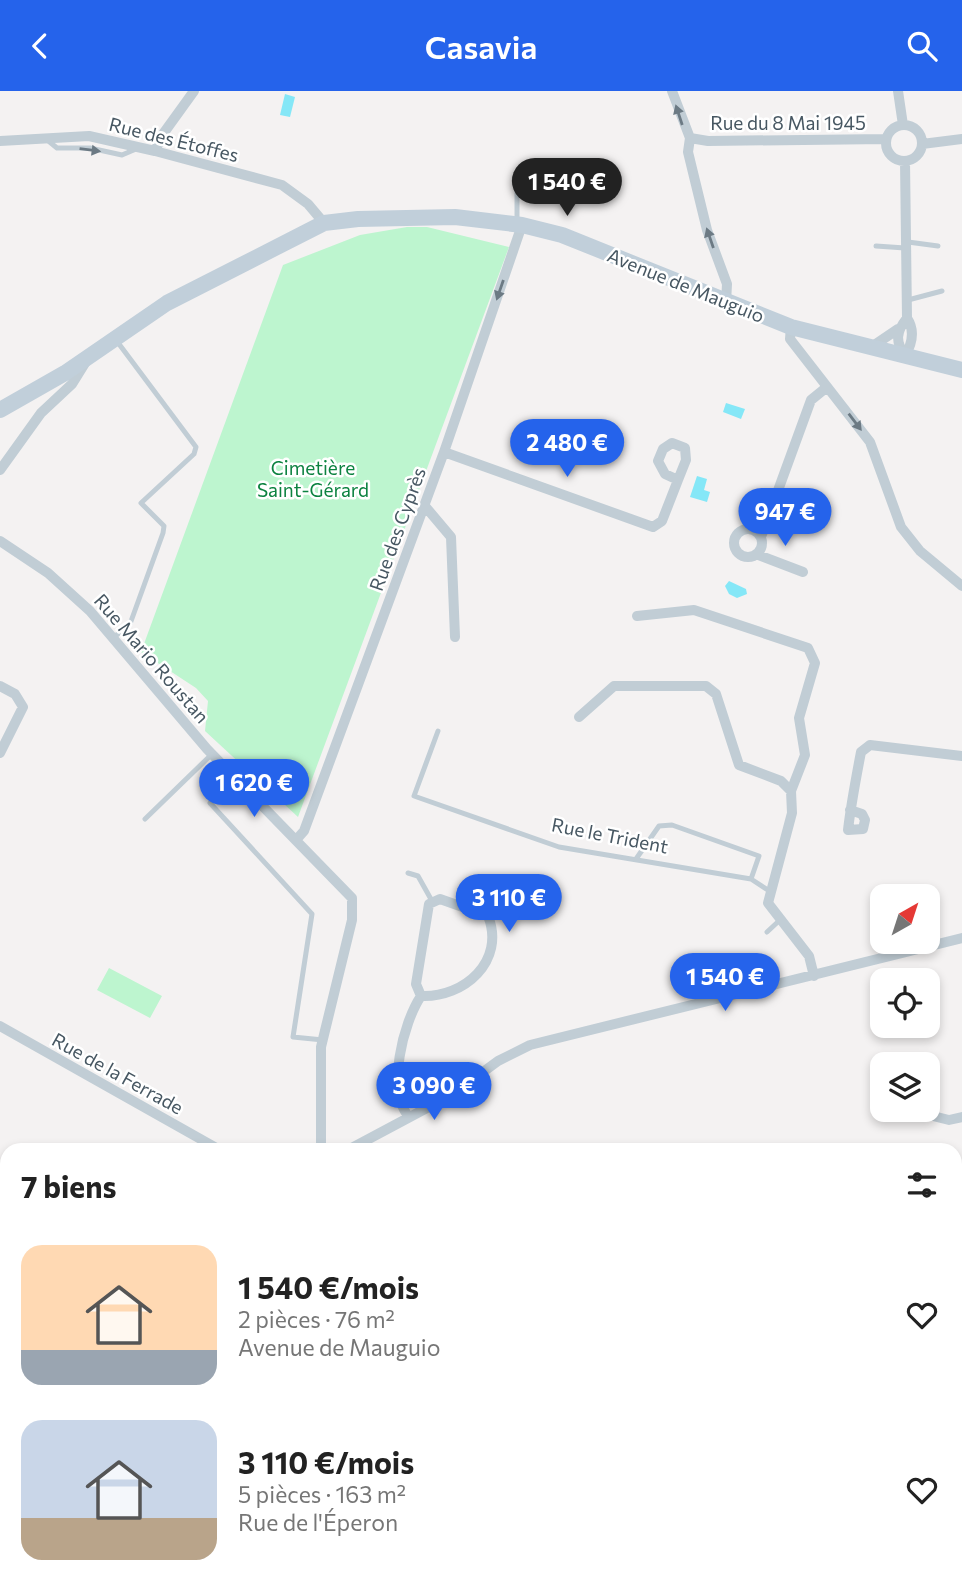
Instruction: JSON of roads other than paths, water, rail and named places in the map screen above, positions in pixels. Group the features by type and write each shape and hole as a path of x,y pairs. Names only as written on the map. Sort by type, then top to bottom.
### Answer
{"main road":[{"name":"Avenue de Mauguio","path":"324,223 358,219 444,217 520,225 587,245 791,327 962,370"},
{"path":"0,411 167,303 324,223"}],"street":[{"path":"672,91 690,138 688,152 707,230 727,284 726,303"},
{"path":"898,91 903,125"},
{"path":"155,151 188,94"},
{"path":"903,125 915,129 922,144 917,156 905,161 889,153 886,139 892,130 903,125"},
{"name":"Rue des Étoffes","path":"0,141 89,136 155,151 282,185 308,204 324,223"},
{"name":"Rue du 8 Mai 1945","path":"690,138 708,141 886,139"},
{"path":"922,144 962,139"},
{"path":"898,329 897,345 905,356 911,344 911,324 907,317 905,161"},
{"name":"Rue des Cyprès","path":"296,840 304,831 444,452 520,225"},
{"path":"870,348 898,329 907,317"},
{"path":"791,327 790,339 870,442 901,527 920,551 962,586"},
{"path":"0,470 41,413 72,384 90,355"},
{"path":"756,554 761,549 761,537 811,400 827,387"},
{"path":"444,452 653,527 662,521 678,480"},
{"path":"424,505 451,537 454,637"},
{"path":"761,537 755,531 740,531 734,539 735,548 742,555 756,554 803,572"},
{"name":"Rue Mario Roustan","path":"0,541 48,573 90,611 212,754 352,898 352,920 323,1040 321,1143"},
{"path":"637,616 694,610 808,648 815,663 799,718 805,755 791,790 792,813 768,903 809,955 814,976"},
{"path":"0,686 15,694 23,707 22,715 0,753"},
{"path":"579,717 614,686 706,686 716,694 739,765 781,781 791,790"},
{"path":"850,810 861,752 865,747 870,745 962,756"},
{"path":"440,898 488,916 494,930 484,970 468,985 438,997 421,996 416,984 432,901 440,898"},
{"path":"361,1143 453,1094 498,1061 530,1045 962,938"},
{"path":"410,1117 398,1098 397,1081 410,1012 421,996"},
{"name":"Rue de la Ferrade","path":"0,1026 208,1143"},
{"path":"940,1117 962,1117"}],"lane":[{"path":"517,184 520,225"},
{"path":"876,246 938,246"},
{"path":"908,300 942,291"},
{"path":"113,638 130,624 163,533 164,526 141,503 194,454 196,447 114,337"},
{"name":"Rue le Trident","path":"438,731 414,796 559,847 751,879 771,892"},
{"path":"145,819 212,754"},
{"path":"235,778 210,803 312,914 293,1037 323,1040"},
{"path":"636,859 659,826 672,825 760,856 751,879"},
{"path":"408,873 418,876 432,901"},
{"path":"767,932 781,919"}],"water":[{"path":"285,94 295,97 290,117 280,115"},
{"path":"726,403 745,409 741,419 723,412"},
{"path":"697,476 707,479 704,490 710,492 707,502 690,497"},
{"path":"729,581 746,589 747,594 737,598 729,594 725,586"}],"park label":[{"name":"Cimetière Saint-Gérard","path":"313,478"}]}
